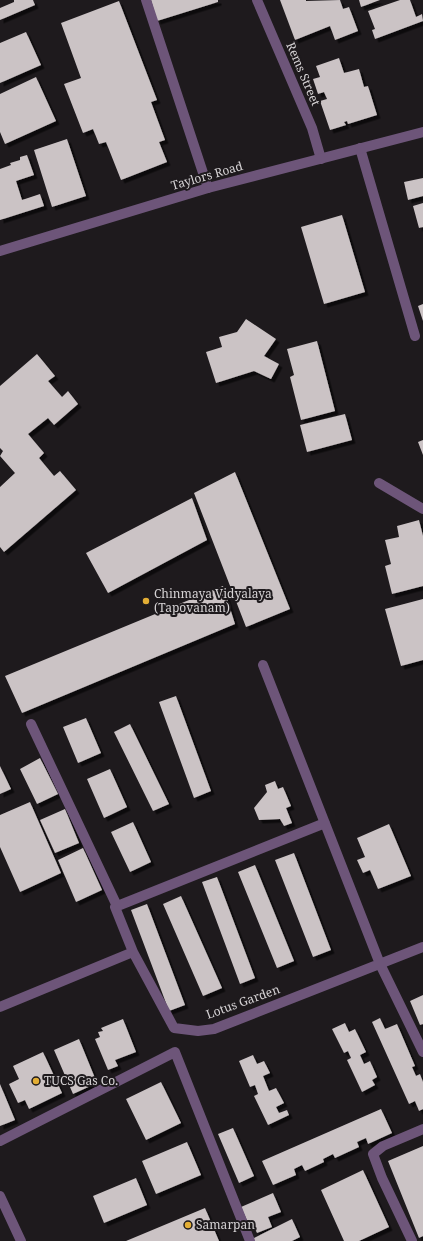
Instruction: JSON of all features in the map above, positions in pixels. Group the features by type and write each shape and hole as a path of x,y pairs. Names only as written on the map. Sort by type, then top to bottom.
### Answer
{"street":[{"path":"146,0 208,188"},
{"name":"Rems Street","path":"257,0 312,128 321,159"},
{"name":"Taylors Road","path":"0,251 208,188 423,132"},
{"path":"360,148 414,336"},
{"path":"379,483 423,508"},
{"path":"264,664 380,964 423,1052"},
{"path":"0,1008 133,952 115,907 117,906 31,724"},
{"path":"117,906 325,823"},
{"name":"Lotus Garden","path":"133,952 174,1028 198,1031 214,1029 423,947"},
{"path":"0,1141 175,1052 250,1241"},
{"path":"412,1241 382,1178 373,1154 383,1146 423,1129"},
{"path":"0,1196 21,1241"}],"building":[{"path":"14,0 33,0 35,5 0,20 0,8 14,2"},
{"path":"151,0 218,0 218,2 157,21"},
{"path":"280,0 340,0 343,9 349,7 358,31 335,40 330,26 295,40"},
{"path":"359,0 380,0 361,7"},
{"path":"400,0 410,0 416,17 422,14 423,21 375,39 372,30 375,29 368,11"},
{"path":"119,1 157,100 151,102 165,140 159,142 167,162 121,180 106,142 99,144 93,129 83,133 64,84 81,78 61,23"},
{"path":"26,32 41,65 0,83 0,43"},
{"path":"339,58 344,73 359,69 364,87 368,86 377,115 348,124 347,121 344,122 346,125 330,130 320,101 327,99 324,92 318,94 313,79 320,77 316,66"},
{"path":"36,77 56,121 5,144 0,132 0,94"},
{"path":"67,139 86,196 52,207 34,150"},
{"path":"27,155 34,175 16,181 22,200 40,194 44,206 0,220 0,169 11,165 10,163 20,160 20,157"},
{"path":"423,178 423,196 408,200 404,182"},
{"path":"423,203 423,227 419,228 413,206"},
{"path":"342,215 365,292 324,304 301,227"},
{"path":"423,304 423,321 418,306"},
{"path":"246,319 276,339 264,356 279,364 271,379 254,371 216,383 206,352 222,347 219,337 237,332"},
{"path":"317,341 335,411 301,420 290,377 294,375 287,349"},
{"path":"37,354 55,376 48,381 62,397 68,391 78,404 54,425 48,418 28,434 44,453 39,458 54,476 60,471 76,490 4,552 0,547 0,487 15,473 0,456 3,451 0,448 0,386"},
{"path":"345,414 352,440 307,452 300,425"},
{"path":"423,440 423,455 418,442"},
{"path":"235,472 290,609 246,627 194,493"},
{"path":"192,498 207,540 108,593 86,553"},
{"path":"419,520 423,536 423,586 392,594 385,566 391,564 385,540 399,537 397,526"},
{"path":"223,586 235,624 22,713 5,676"},
{"path":"423,599 423,660 401,666 385,609"},
{"path":"176,696 211,791 194,798 159,702"},
{"path":"86,718 101,753 78,763 63,727"},
{"path":"130,724 169,804 153,811 114,732"},
{"path":"40,758 58,794 37,804 20,769"},
{"path":"0,766 11,789 0,794"},
{"path":"110,769 127,807 104,818 87,779"},
{"path":"275,781 278,789 283,787 291,806 286,808 292,823 284,826 280,819 259,820 254,808 267,792 265,785"},
{"path":"30,802 61,873 20,892 0,847 0,815"},
{"path":"65,809 79,843 55,853 40,820"},
{"path":"133,822 151,862 130,872 111,832"},
{"path":"389,824 411,876 378,889 370,870 363,873 357,860 365,857 357,838"},
{"path":"83,848 102,890 76,902 58,860"},
{"path":"294,853 331,950 313,957 275,860"},
{"path":"255,865 294,961 277,968 238,872"},
{"path":"217,877 255,978 240,984 202,882"},
{"path":"181,896 222,988 203,996 163,904"},
{"path":"147,904 185,1005 169,1011 131,910"},
{"path":"423,995 423,1024 420,1025 410,1001"},
{"path":"380,1018 385,1029 397,1024 415,1066 412,1067 416,1076 420,1074 423,1082 423,1109 419,1111 415,1101 409,1104 372,1022"},
{"path":"123,1019 136,1052 115,1060 118,1066 108,1070 95,1039 100,1037 98,1032 103,1031 101,1028"},
{"path":"345,1023 349,1032 355,1029 366,1052 360,1055 364,1064 370,1061 377,1077 372,1080 375,1085 362,1092 347,1060 351,1058 348,1051 344,1053 332,1029"},
{"path":"79,1039 97,1083 73,1094 54,1050"},
{"name":"TUCS Gas Co.","path":"43,1052 62,1093 29,1109 25,1100 18,1103 9,1084 19,1079 13,1066"},
{"path":"253,1055 257,1064 264,1061 270,1073 263,1076 269,1091 276,1088 284,1103 276,1107 279,1113 287,1110 289,1115 268,1125 254,1096 258,1094 255,1085 250,1087 239,1061"},
{"path":"161,1082 181,1123 146,1140 126,1099"},
{"path":"0,1084 15,1120 0,1126"},
{"path":"381,1109 392,1133 368,1144 366,1138 357,1142 359,1147 335,1158 333,1154 323,1159 324,1162 305,1171 302,1165 294,1169 296,1175 273,1185 262,1161"},
{"path":"233,1128 254,1176 239,1183 218,1134"},
{"path":"187,1142 201,1175 156,1194 142,1161"},
{"path":"423,1146 423,1236 419,1238 388,1161"},
{"path":"363,1170 389,1227 359,1241 344,1241 321,1190"},
{"path":"136,1178 147,1205 104,1223 93,1196"},
{"path":"273,1193 281,1212 268,1217 272,1227 257,1233 253,1225 250,1227 241,1207"},
{"name":"Samarpan","path":"205,1208 219,1241 126,1241"},
{"path":"292,1219 300,1237 292,1241 254,1241 252,1239"}],"place":[{"name":"Chinmaya Vidyalaya (Tapovanam)","path":"146,601"},
{"name":"TUCS Gas Co.","path":"36,1081"},
{"name":"Samarpan","path":"188,1225"}]}
